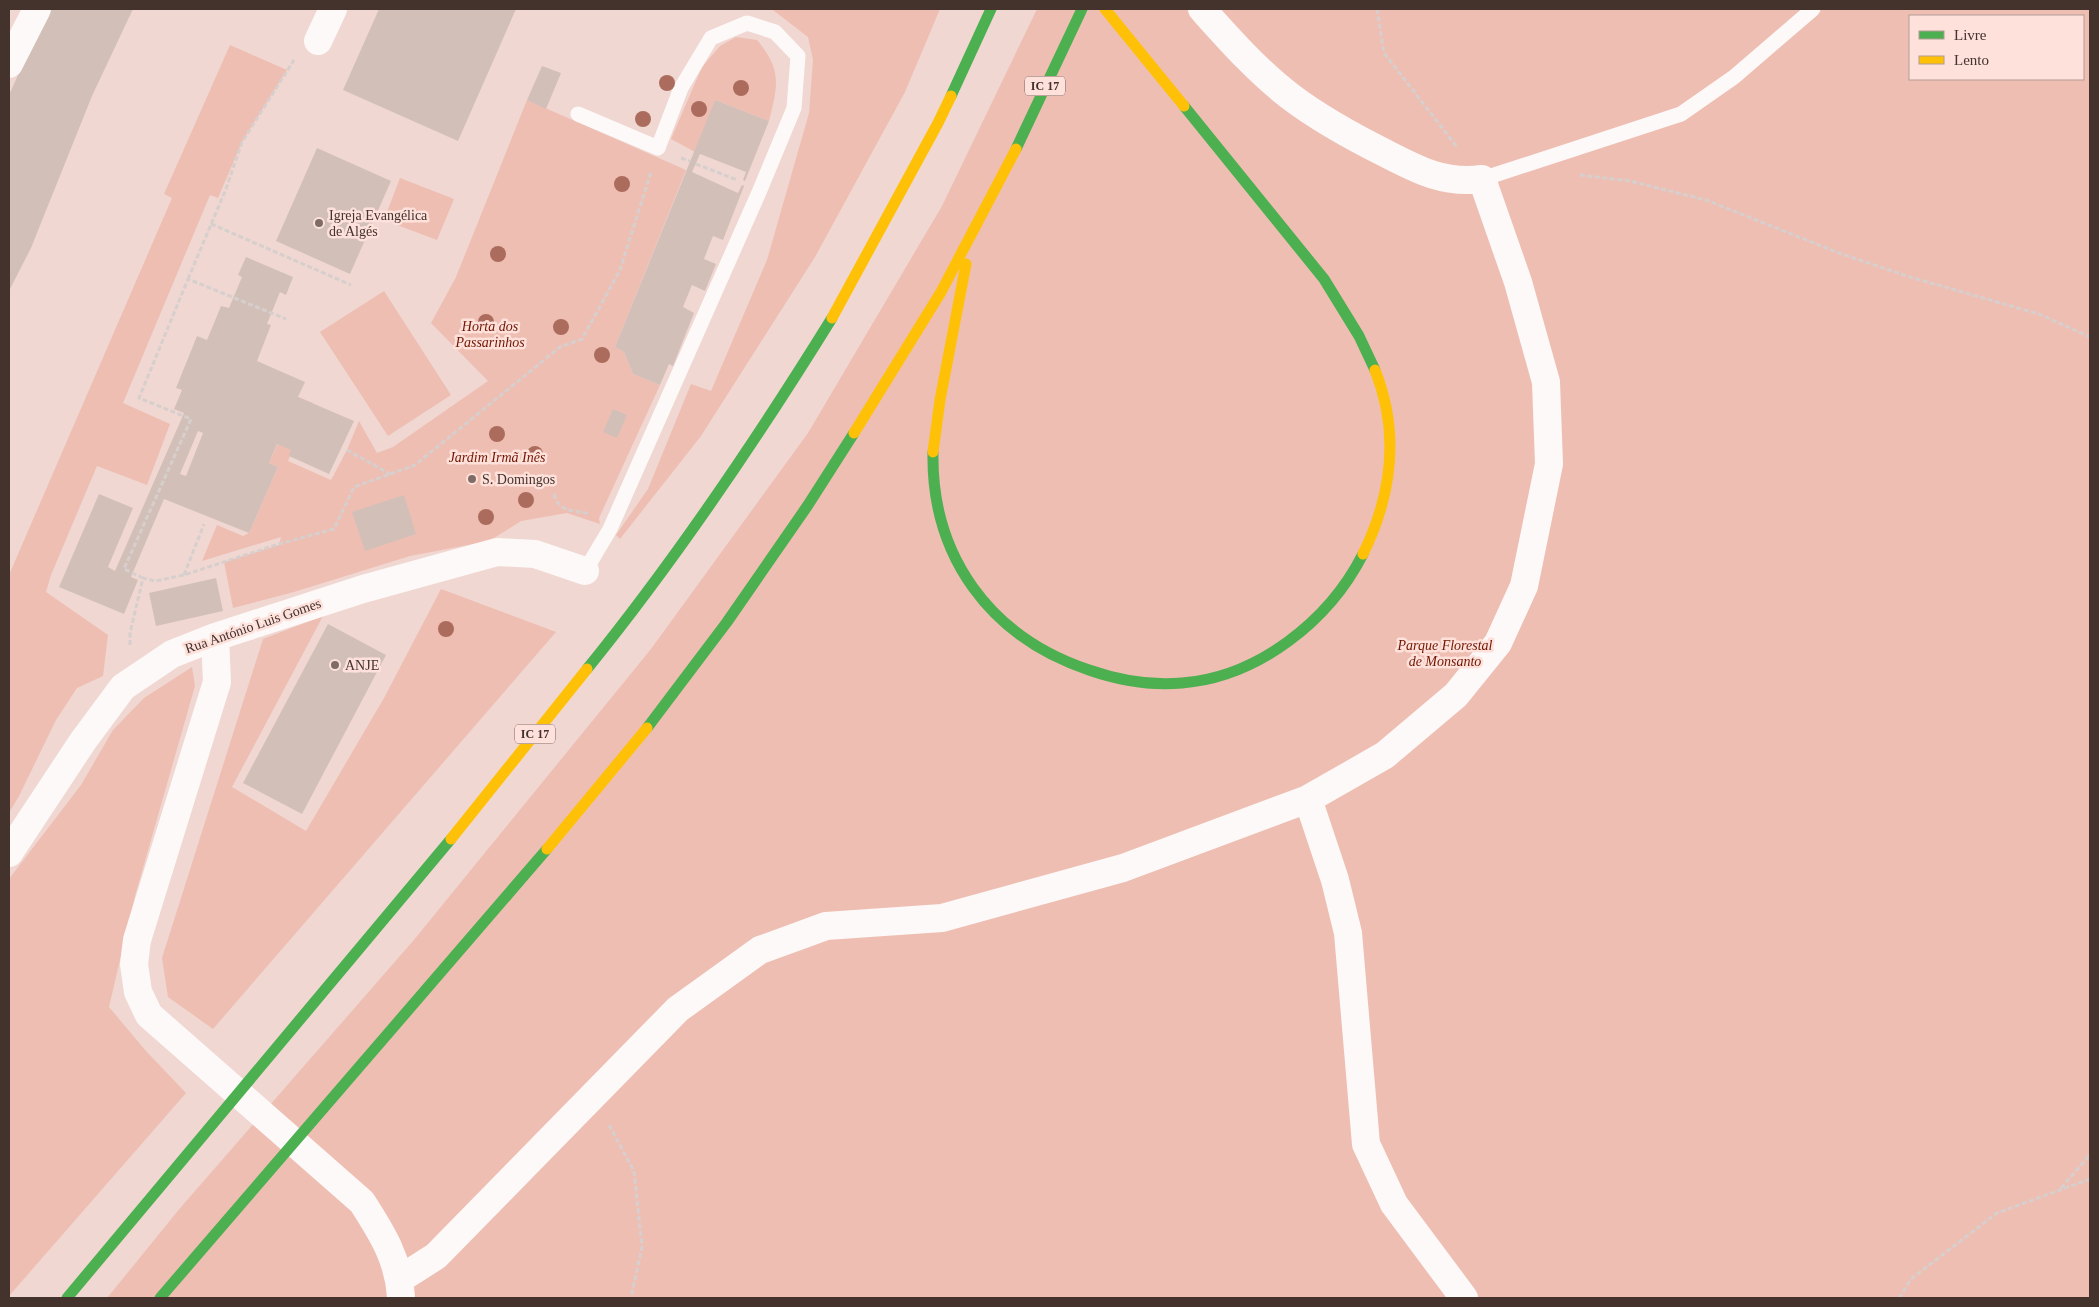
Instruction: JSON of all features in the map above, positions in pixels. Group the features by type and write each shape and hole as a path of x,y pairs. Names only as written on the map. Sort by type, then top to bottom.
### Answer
{"highway":[{"name":"IC 17","path":"67,1298 460,828 634,611 742,458 815,346 871,250 938,123 991,9"},
{"name":"IC 17","path":"160,1298 505,900 687,677 770,562 858,428 941,292 1009,164 1082,9"},
{"path":"971,236 934,428 932,463 936,498 943,532 957,566 976,596 1004,625 1038,647 1073,665 1110,677 1149,682 1182,683 1248,665 1305,629 1328,607 1352,575 1370,541 1382,511 1389,479 1391,442 1387,410 1377,374 1360,334 1347,311 1324,279 1105,9"}],"street":[{"path":"9,64 37,9"},
{"path":"318,41 333,9"},
{"path":"400,1289 436,1256 678,1009 760,950 826,926 942,918 1123,868 1308,799 1385,755 1456,695 1498,643 1524,586 1549,464 1546,382 1518,282 1482,180 1467,181 1426,174 1366,144 1320,117 1289,96 1270,79 1202,9"},
{"name":"Rua António Luis Gomes","path":"9,853 82,742 123,687 172,654 215,637 363,589 497,552 535,554 585,571"},
{"path":"215,637 217,682 137,940 134,964 138,992 149,1015 362,1202 384,1236 394,1257 400,1289"},
{"path":"1308,799 1335,880 1348,933 1366,1144 1394,1204 1464,1298"}],"lane":[{"path":"1482,180 1681,114 1734,77 1813,9"},
{"path":"578,114 658,148 681,88 710,38 746,23 775,32 798,56 794,108 610,529 585,571"}],"path":[{"path":"1377,9 1384,53 1482,180"},
{"path":"318,41 293,60 242,142 211,224 138,398 191,419 124,569 143,578 155,581 184,575 279,544 334,529 354,487 414,465 560,347 582,339 620,270 658,148"},
{"path":"696,164 725,175"},
{"path":"1574,175 1630,181 1706,200 1839,253 1910,277 2039,314 2090,337"},
{"path":"211,224 351,285"},
{"path":"188,279 286,319"},
{"path":"347,450 390,474"},
{"path":"554,494 560,507 568,511 592,514"},
{"path":"184,575 204,524"},
{"path":"128,684 130,633 143,578"},
{"path":"594,1095 634,1171 642,1246 631,1298"},
{"path":"2060,1189 2090,1155"},
{"path":"1899,1298 1911,1278 1997,1213 2090,1179"}],"green space":[{"path":"766,9 940,9 905,92 815,257 701,436 620,539 616,535 648,489 691,384 711,391 767,260 809,113 813,60 808,37 773,10"},
{"name":"Parque Florestal de Monsanto","path":"1037,9 2090,9 2090,1298 107,1298 181,1207 413,941 651,649 808,433 942,206"},
{"path":"736,37 757,40 771,60 776,78 776,88 769,121 715,100 695,152 671,139 702,67 720,46"},
{"path":"230,45 287,70 242,142 218,198 210,195 123,403 170,424 147,485 97,466 51,575 46,592 108,635 103,676 77,688 56,720 9,813 9,575 172,198 164,194"},
{"path":"527,100 686,170 615,347 624,352 633,374 660,385 599,518 600,524 567,513 521,521 489,541 410,556 294,592 233,608 224,562 279,545 281,537 202,561 217,525 243,536 249,533 278,467 269,463 298,397 313,403 288,461 331,480 347,450 359,421 377,453 393,447 488,381 431,323 456,277"},
{"path":"400,178 454,199 437,240 384,220"},
{"path":"384,291 451,395 388,436 320,332"},
{"path":"441,589 556,632 213,1029 168,997 162,958 263,639 323,616 232,787 306,831 384,698"},
{"path":"192,667 195,686 135,896 109,1007 146,1051 186,1093 9,1296 9,879 81,785 113,730 144,698"}],"building":[{"path":"48,9 133,9 92,96 31,248 9,291 9,95"},
{"path":"379,9 516,9 458,141 343,90"},
{"path":"542,66 561,73 546,109 527,100"},
{"path":"715,100 769,121 745,181 743,180 746,172 700,154 692,172 738,193 742,185 744,186 723,240 713,236 704,259 716,264 705,291 692,285 683,307 694,313 673,366 669,364 660,385 633,374 624,352 615,347"},
{"path":"317,148 391,181 350,274 276,241"},
{"path":"246,257 293,277 286,295 280,292 267,324 271,325 257,361 305,382 298,397 354,421 329,474 289,456 291,450 277,444 269,463 278,467 249,533 164,499 131,577 138,580 124,614 59,587 99,494 133,508 108,567 115,571 184,413 174,409 182,390 176,388 197,336 207,340 221,306 229,308 242,277 238,275","holes":["198,431 203,433 186,476 180,474"]},
{"path":"613,409 627,415 617,438 603,432"},
{"path":"404,495 416,534 365,551 352,512"},
{"path":"216,578 223,611 156,626 149,593"},
{"path":"328,624 386,655 302,814 243,783"}],"traffic: fast":[{"path":"951,96 991,9"},
{"path":"1016,149 1082,9"},
{"path":"1184,106 1324,279 1359,336 1375,370"},
{"path":"587,669 653,584 715,497 775,408 832,318"},
{"path":"647,728 727,622 808,505 854,433"},
{"path":"933,452 935,490 943,525 955,558 973,588 996,614 1023,637 1054,655 1111,677 1146,683 1170,684 1210,678 1238,670 1264,657 1311,623 1349,579 1363,554"},
{"path":"67,1298 451,839"},
{"path":"160,1298 547,849"}],"traffic: slow":[{"path":"1105,9 1184,106"},
{"path":"832,318 951,96"},
{"path":"854,433 941,292 1016,149"},
{"path":"933,452 940,400 966,264"},
{"path":"1363,554 1381,509 1389,463 1388,417 1375,370"},
{"path":"451,839 587,669"},
{"path":"547,849 647,728"}],"place":[{"name":"Igreja Evangélica de Algés","path":"319,223"},
{"name":"S. Domingos","path":"472,479"},
{"name":"ANJE","path":"335,665"}],"park label":[{"name":"Horta dos Passarinhos","path":"490,334"},
{"name":"Jardim Irmã Inês","path":"497,457"}]}
